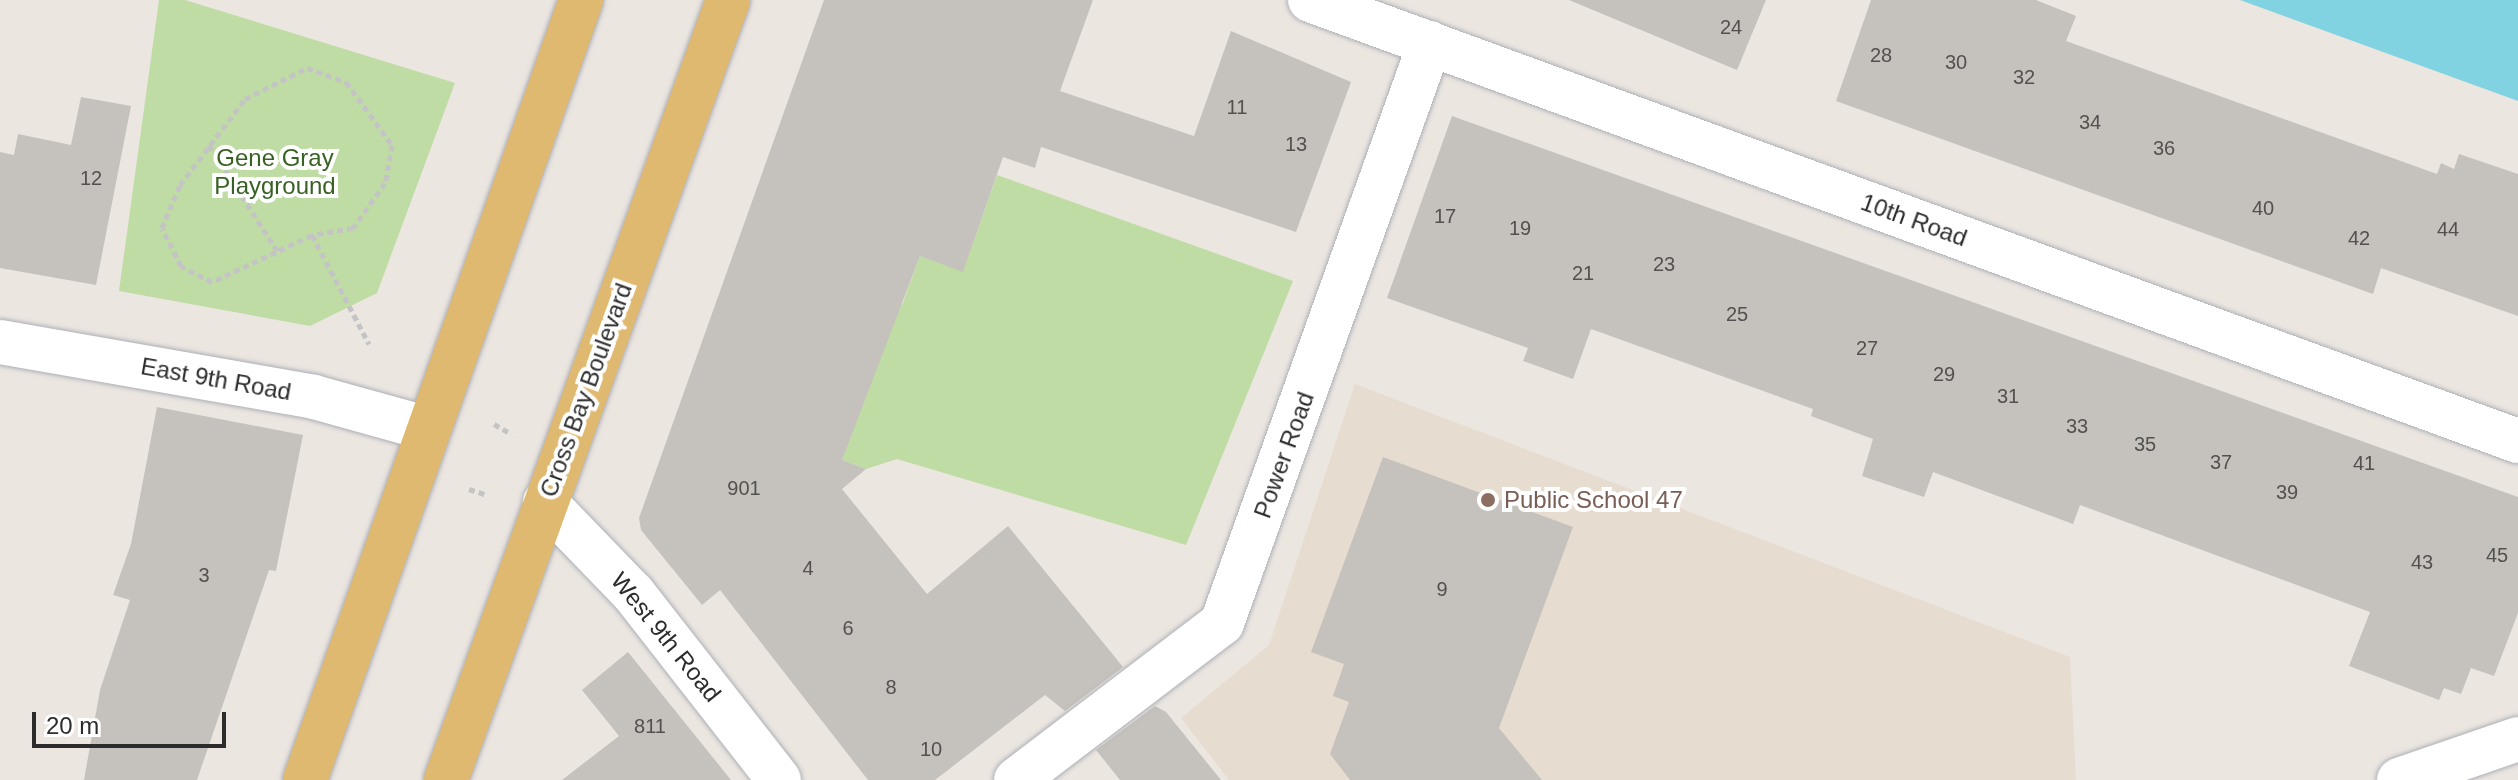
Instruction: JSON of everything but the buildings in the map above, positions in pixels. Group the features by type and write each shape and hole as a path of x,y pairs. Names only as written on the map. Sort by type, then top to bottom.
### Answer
{"main road":[{"path":"305,780 581,0"},
{"name":"Cross Bay Boulevard","path":"446,780 728,0"}],"street":[{"name":"10th Road","path":"1310,0 2518,441"},
{"name":"Power Road","path":"1016,780 1222,623 1430,43"},
{"name":"East 9th Road","path":"0,342 314,397 429,429"},
{"name":"West 9th Road","path":"545,502 633,593 779,780"},
{"path":"2399,780 2518,739"}],"path":[{"path":"307,68 346,82 392,145 385,183 353,228 312,235 212,282 181,266 162,228 180,185 209,145 245,99 307,68"},
{"path":"209,145 278,252"},
{"path":"312,235 369,344"},
{"path":"494,424 511,434"},
{"path":"468,488 487,495"}],"shaded area":[{"name":"Public School 47","path":"1355,384 2070,657 2076,780 1229,780 1181,718 1269,645"}],"green space":[{"name":"Gene Gray Playground","path":"159,0 185,0 455,83 377,293 310,326 119,291"},
{"path":"997,175 1293,281 1186,545 897,459 866,469 842,460 883,346 872,294 902,305 920,256 963,271"}],"water":[{"path":"2240,0 2518,0 2518,101"}],"place":[{"name":"Public School 47","path":"1488,500"}]}
